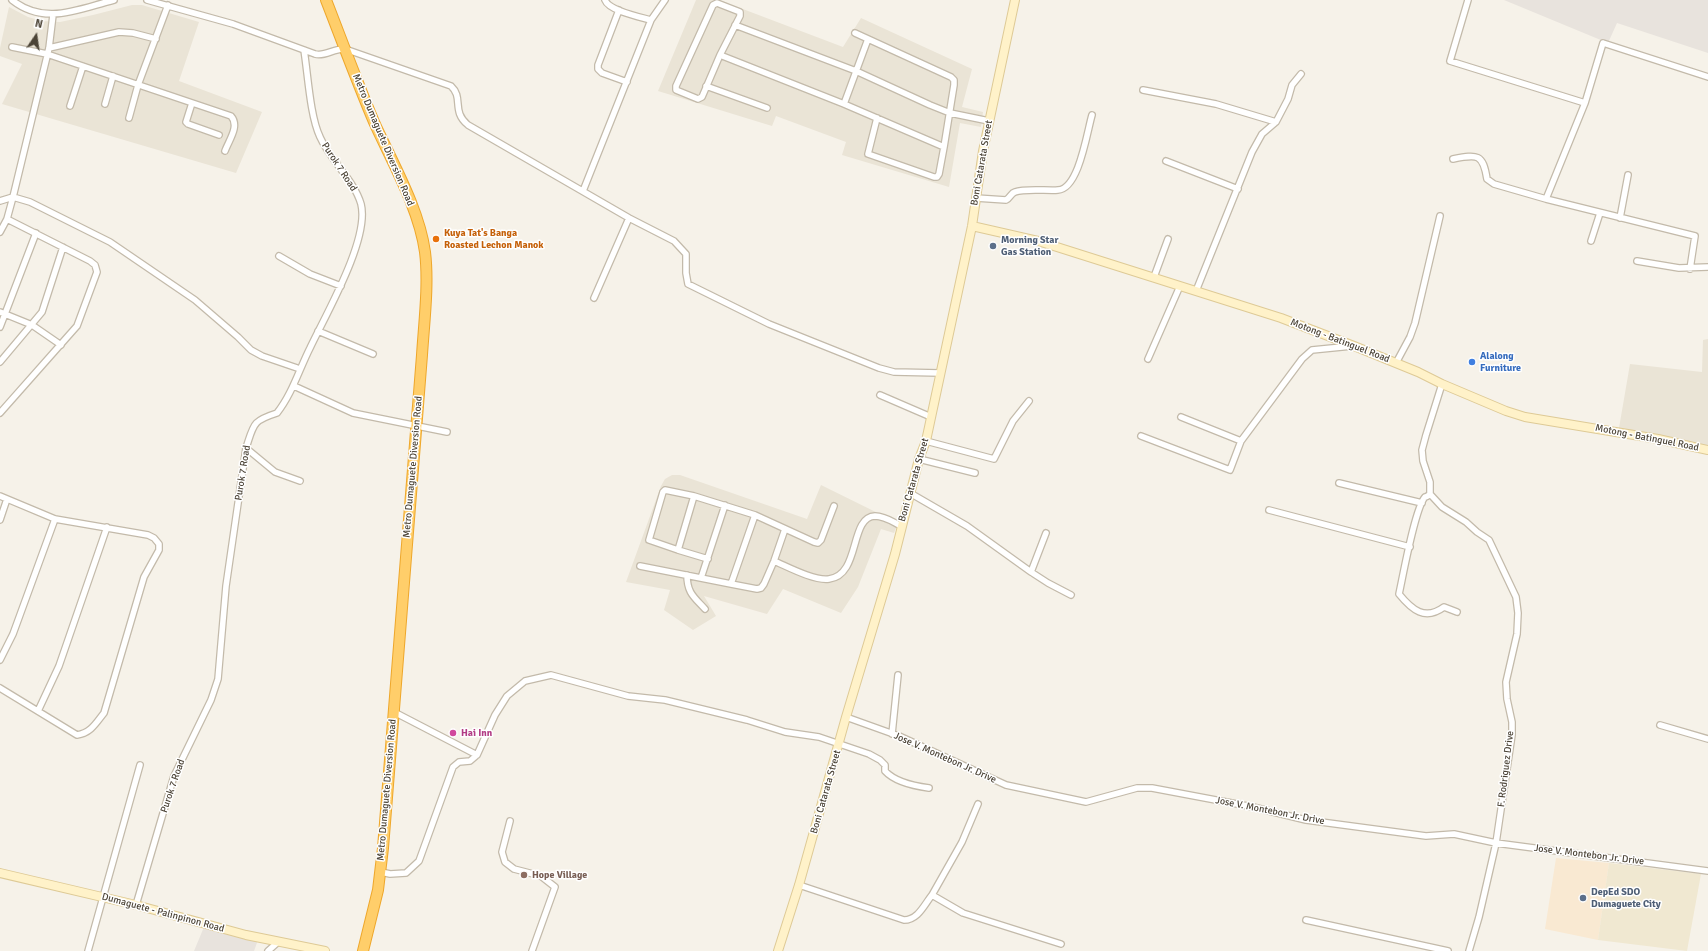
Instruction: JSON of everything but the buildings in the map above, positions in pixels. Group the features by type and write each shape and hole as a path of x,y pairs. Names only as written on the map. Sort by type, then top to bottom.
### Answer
{"highway":[{"name":"Metro Dumaguete Diversion Road","path":"326,0 374,122 410,202 418,224 425,252 424,317 381,872 363,951"}],"street":[{"path":"12,0 21,8 53,15 114,0"},
{"path":"147,0 233,24 320,55 334,49 345,49 451,86 455,89 457,95 459,115 468,126 629,218 674,241 686,254 686,273 688,284 769,324 879,368 894,372 940,373"},
{"path":"605,0 609,6 651,20"},
{"path":"583,191 651,20 665,0"},
{"name":"Boni Catarata Street","path":"780,950 846,717 886,583 919,459 926,441 972,226 989,121 1014,0"},
{"path":"1468,0 1450,61 1585,103"},
{"path":"717,3 740,12 740,16 735,25 702,97 698,99 676,90 676,86 714,5 717,3"},
{"path":"129,118 138,84 168,5"},
{"path":"619,10 598,65 598,69 602,73 627,82"},
{"path":"0,232 8,219 49,48 53,15"},
{"path":"735,25 856,71 930,105 950,112 989,121"},
{"path":"49,48 119,32 133,33 156,39"},
{"path":"855,33 951,77 954,80 939,174 934,177 868,154 877,118"},
{"path":"844,104 868,39"},
{"path":"1546,199 1585,103 1603,43 1708,77"},
{"path":"12,46 47,54 231,116 235,120 236,125 225,151"},
{"name":"Purok 7 Road","path":"136,905 174,776 211,700 218,679 226,586 246,448 253,427 261,418 277,413 294,386 300,369 341,286 362,221 361,204 355,191 320,138 315,124 304,50"},
{"path":"720,55 844,104 944,147"},
{"path":"70,106 83,66"},
{"path":"1196,291 1257,141 1262,134 1276,122 1288,99 1292,85 1301,74"},
{"path":"105,104 113,76"},
{"path":"706,86 767,108"},
{"path":"1143,90 1216,104 1276,122"},
{"path":"192,103 186,122 219,135"},
{"path":"976,198 1006,200 1014,192 1043,189 1059,190 1069,185 1077,171 1092,115"},
{"path":"1453,159 1473,156 1478,158 1484,162 1487,179 1490,182 1546,199 1695,236 1690,269"},
{"path":"1166,160 1238,188"},
{"path":"1620,218 1628,175"},
{"path":"0,201 13,197 36,205 110,242 195,300 251,350 262,356 300,369"},
{"path":"1591,241 1600,213"},
{"path":"1396,363 1410,337 1415,323 1440,216"},
{"path":"594,298 629,218"},
{"path":"0,413 77,326 97,272 95,265 90,261 8,219"},
{"name":"Motong - Batinguel Road","path":"972,226 1038,241 1281,318 1354,346 1442,384 1526,417 1650,438 1708,450"},
{"path":"0,327 2,313 36,233"},
{"path":"1154,277 1168,239"},
{"path":"0,362 42,312 63,246"},
{"path":"279,256 310,274 341,286"},
{"path":"1637,261 1690,269 1708,267"},
{"path":"1148,359 1180,286"},
{"path":"2,313 32,324 61,345"},
{"path":"318,331 373,354"},
{"path":"1141,436 1230,470 1241,441 1302,359 1312,350 1354,346"},
{"path":"1442,384 1422,450 1423,461 1430,482 1430,494 1425,497 1422,503 1413,530 1399,594 1409,606 1426,614 1436,613 1444,607 1457,612"},
{"path":"294,386 353,413 447,432"},
{"path":"880,395 931,417"},
{"path":"926,441 994,459 1013,422 1029,401"},
{"path":"1181,417 1241,441"},
{"path":"246,448 275,472 300,481"},
{"path":"919,459 975,473"},
{"path":"1339,483 1422,503"},
{"path":"708,559 651,541 649,537 663,492 665,490 694,496 725,505 818,543 821,540 834,506"},
{"path":"910,493 967,526 1031,572 1071,595"},
{"name":"F. Rodriguez Drive","path":"1430,494 1442,507 1466,522 1477,532 1490,540 1516,597 1518,613 1517,634 1506,682 1507,700 1512,722 1512,736 1496,843 1479,917 1469,951"},
{"path":"0,496 55,519 148,535 154,538 159,544 159,550 144,577 104,713 92,728 84,734 77,735 0,688"},
{"path":"678,550 694,496"},
{"path":"0,520 7,499"},
{"path":"701,578 725,505"},
{"path":"1269,510 1410,547"},
{"path":"731,584 754,516"},
{"path":"774,561 818,579 830,579 842,574 849,563 859,531 865,521 874,516 884,517 901,526"},
{"path":"0,660 16,627 55,519"},
{"path":"38,711 59,666 107,527"},
{"path":"640,566 756,589 761,588 774,561 785,529"},
{"path":"1031,572 1046,533"},
{"path":"687,575 687,585 690,592 705,609"},
{"path":"381,872 390,874 406,873 419,861 453,767 459,762 470,761 477,755 495,715 507,696 525,681 551,675 628,696 665,700 747,720 786,732 819,738 869,754 880,760 885,765 885,771 889,776 906,783 929,788"},
{"path":"892,734 898,675"},
{"path":"394,712 477,755"},
{"name":"Jose V. Montebon Jr. Drive","path":"846,717 892,734 1006,785 1086,802 1131,790 1152,788 1253,807 1306,820 1426,836 1454,834 1496,843 1708,871"},
{"path":"1660,725 1708,739"},
{"path":"88,951 140,765"},
{"path":"799,885 904,920 911,920 915,918 932,895 962,842 978,804"},
{"path":"510,821 502,852 505,862 514,869 541,876 555,887 532,951"},
{"name":"Dumaguete - Palinpinon Road","path":"0,874 136,905 246,935 325,951"},
{"path":"932,895 963,913 1061,944"},
{"path":"1306,920 1448,951"},
{"path":"268,951 278,942"}],"shaded area":[{"path":"696,0 719,0 843,47 861,18 972,69 962,107 983,112 981,127 960,123 949,187 842,155 846,142 776,116 772,126 658,91"},
{"path":"1504,0 1708,0 1708,53 1617,23 1608,43"},
{"path":"132,5 142,5 199,22 179,81 262,112 236,173 2,104 22,64 0,56 0,48 9,7 28,17 42,21 60,22"},
{"path":"1708,339 1708,446 1619,428 1630,364 1702,372 1703,340"},
{"path":"672,475 680,475 807,519 821,485 898,523 894,533 881,529 858,587 841,613 783,589 767,614 704,596 716,616 693,630 664,610 670,590 626,582 661,486 665,479"},
{"path":"1556,858 1609,863 1598,940 1545,929"},
{"path":"1609,863 1701,874 1687,951 1598,940"},
{"path":"204,927 258,940 254,951 194,951"}],"place":[{"name":"Kuya Tat's Banga Roasted Lechon Manok","path":"436,239"},
{"name":"Morning Star Gas Station","path":"993,246"},
{"name":"Alalong Furniture","path":"1472,362"},
{"name":"Hai Inn","path":"453,733"},
{"name":"Hope Village","path":"524,875"},
{"name":"DepEd SDO Dumaguete City","path":"1583,898"}]}
